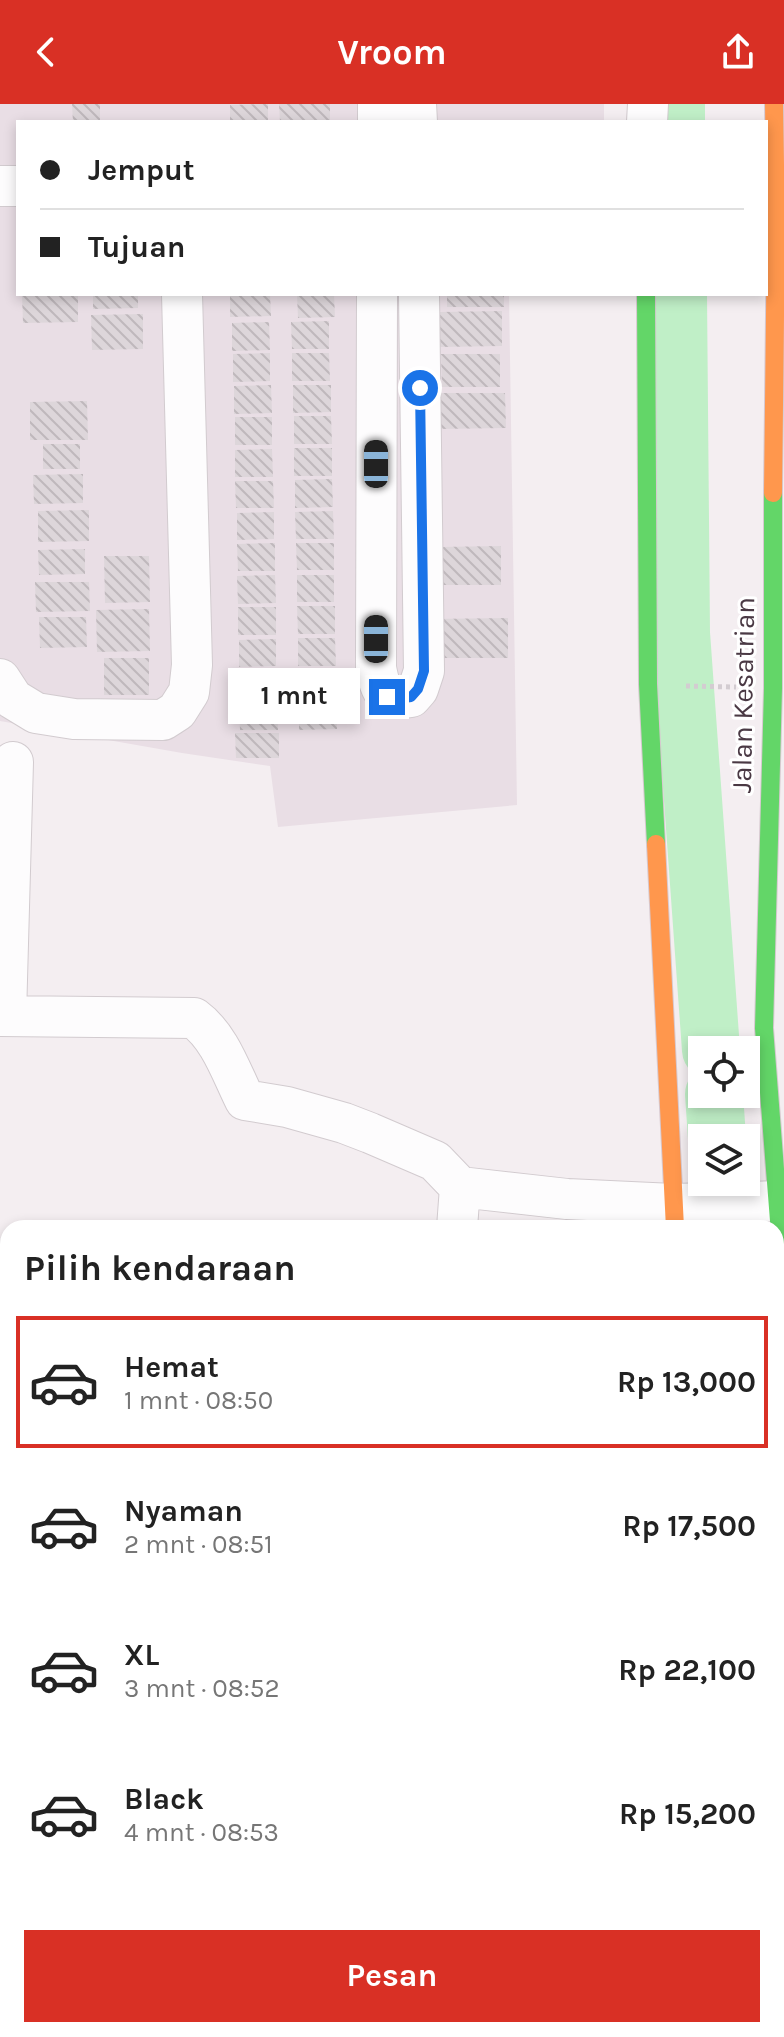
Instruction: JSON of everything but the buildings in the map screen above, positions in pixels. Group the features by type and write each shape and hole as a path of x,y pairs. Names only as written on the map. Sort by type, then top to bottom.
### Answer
{"street":[{"name":"Jalan Kesatrian","path":"771,1201 774,1027 772,577 780,227 774,104"},
{"path":"0,679 13,699 36,713 74,719 163,720 177,711 189,692 192,665 182,296"},
{"path":"377,296 376,668 380,687 387,697 397,699 411,697 418,689 424,671 419,296"},
{"path":"646,296 648,684 681,1212"},
{"path":"13,762 3,1016 194,1018 205,1026 216,1042 245,1100 287,1107 370,1133 435,1161 460,1187 681,1212 771,1201"},
{"path":"458,1220 460,1187"}],"path":[{"path":"673,686 745,687"}],"shaded area":[{"path":"0,104 604,104 604,120 16,120 16,296 509,296 517,805 278,827 270,766 0,721"}],"waterway":[{"path":"676,104 676,120"},
{"path":"678,296 681,633 710,1036"},
{"path":"715,1108 716,1124"},
{"path":"721,1196 722,1220"}],"traffic: fast":[{"path":"646,296 648,684 656,844"},
{"path":"773,493 773,688 764,1028 779,1220"}],"traffic: slow":[{"path":"773,493 774,104"},
{"path":"656,844 675,1220"}],"route":[{"path":"387,697 411,697 418,689 424,671 420,388"}]}
